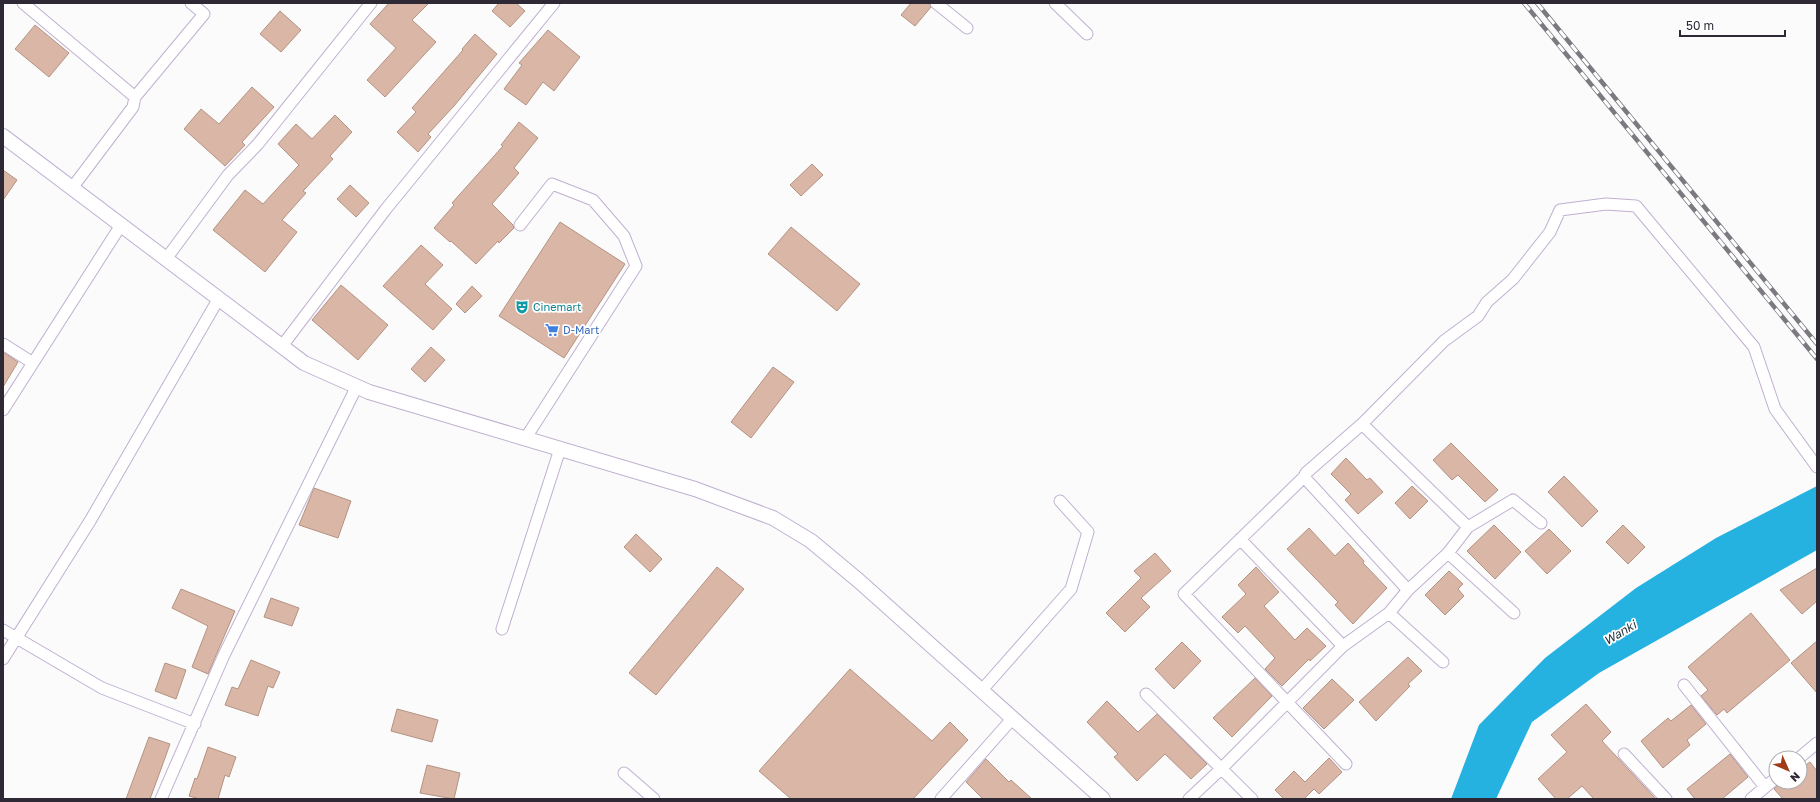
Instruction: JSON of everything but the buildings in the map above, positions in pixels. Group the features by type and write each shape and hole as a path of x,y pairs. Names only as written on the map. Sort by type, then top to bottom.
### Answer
{"street":[{"path":"23,3 135,97"},
{"path":"72,188 133,106 135,97 204,14 190,3"},
{"path":"166,259 228,175 258,144 371,3"},
{"path":"282,346 386,208 554,3"},
{"path":"936,3 968,28"},
{"path":"1055,3 1087,34"},
{"path":"3,136 304,363 369,392 695,489 773,518 811,541 859,581 1103,799"},
{"path":"520,225 552,184 593,200 624,236 636,266 525,439"},
{"path":"1346,764 1287,704 1184,594 1304,477 1306,473 1362,424 1444,341 1478,316 1487,302 1513,279 1550,232 1560,210 1606,204 1636,206 1754,347 1775,409 1817,467"},
{"path":"3,410 122,226"},
{"path":"3,659 90,521 219,298"},
{"path":"3,344 33,363"},
{"path":"162,799 224,655 357,386"},
{"path":"1362,424 1468,527"},
{"path":"502,629 560,449"},
{"path":"1304,477 1408,590"},
{"path":"982,691 1071,589 1088,532 1060,500"},
{"path":"1190,799 1287,704 1343,646 1389,613 1408,590 1448,553 1468,527 1513,500 1541,523"},
{"path":"1240,539 1343,646"},
{"path":"1448,553 1514,613"},
{"path":"1389,613 1443,662"},
{"path":"3,630 102,688 195,724"},
{"path":"1684,685 1765,787"},
{"path":"1146,694 1252,799"},
{"path":"941,799 1012,719"},
{"path":"1808,750 1817,743"},
{"path":"1624,754 1666,799"},
{"path":"624,773 654,799"},
{"path":"1751,799 1768,785"}],"water":[{"name":"Wanki","path":"1817,486 1817,550 1599,673 1532,722 1496,799 1451,799 1479,725 1545,658 1636,588 1716,538"}],"railway":[{"path":"1524,3 1817,359"},
{"path":"1537,3 1817,344"}],"place":[{"name":"Cinemart","path":"522,307"},
{"name":"D-Mart","path":"552,330"}]}
